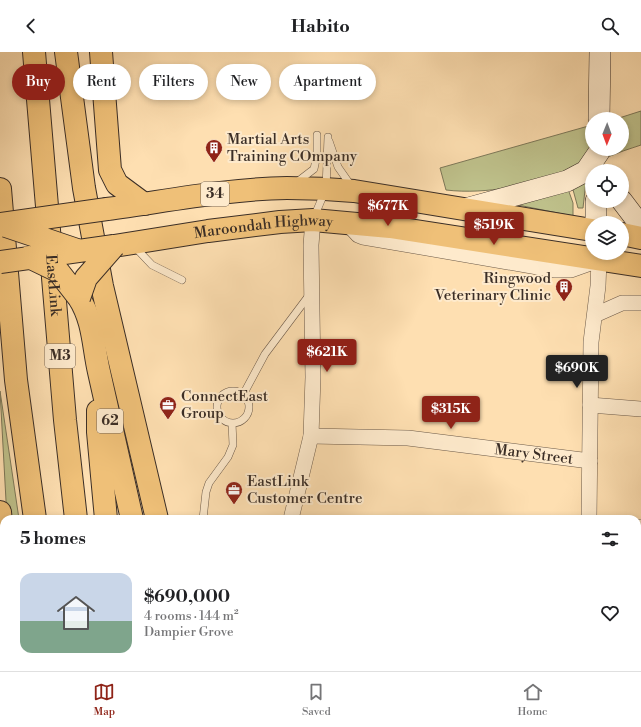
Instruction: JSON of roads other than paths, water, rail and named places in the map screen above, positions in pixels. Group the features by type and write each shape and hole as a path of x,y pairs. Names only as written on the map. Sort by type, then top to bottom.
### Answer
{"highway":[{"name":"EastLink","path":"34,52 65,420 76,515"},
{"path":"66,52 84,188 102,286 156,515"},
{"path":"101,52 110,170 117,184 144,204"},
{"name":"34","path":"4,229 38,219 221,193 286,188 354,191 585,229"},
{"path":"0,189 16,380 34,515"},
{"name":"Maroondah Highway","path":"0,262 123,245 208,231 280,222 313,220 346,222 585,254"},
{"path":"4,229 80,251"},
{"path":"629,235 641,238"},
{"path":"79,298 86,278 123,245"},
{"path":"0,250 34,258"},
{"name":"62","path":"34,258 58,271 79,298 90,318 98,369 131,515"},
{"name":"Maroondah Highway","path":"616,260 641,266"},
{"path":"98,369 98,432 106,515"}],"main road":[{"path":"599,112 600,52"},
{"path":"465,209 567,181 586,171 599,161"},
{"path":"626,208 641,226"}],"street":[{"path":"292,515 311,436 313,377 311,239 313,220"},
{"path":"589,515 592,342 599,260"},
{"path":"595,315 622,303 641,303"},
{"path":"590,405 641,410"},
{"name":"Mary Street","path":"311,436 408,438 590,461"}],"lane":[{"path":"286,188 314,169 317,155 317,135"},
{"path":"313,220 326,189 328,137 338,167 354,191"},
{"path":"123,245 152,265 182,280"},
{"path":"243,395 265,354 311,293"},
{"path":"232,392 243,395 248,403 248,413 242,421 232,423 227,422 219,416 217,411 219,400 227,393 232,392"},
{"path":"203,515 206,492 209,483 225,461 233,445 232,423"}],"place":[{"name":"Martial Arts Training COmpany","path":"214,163"},
{"name":"Ringwood Veterinary Clinic","path":"564,302"},
{"name":"ConnectEast Group","path":"168,420"},
{"name":"EastLink Customer Centre","path":"234,505"}]}
